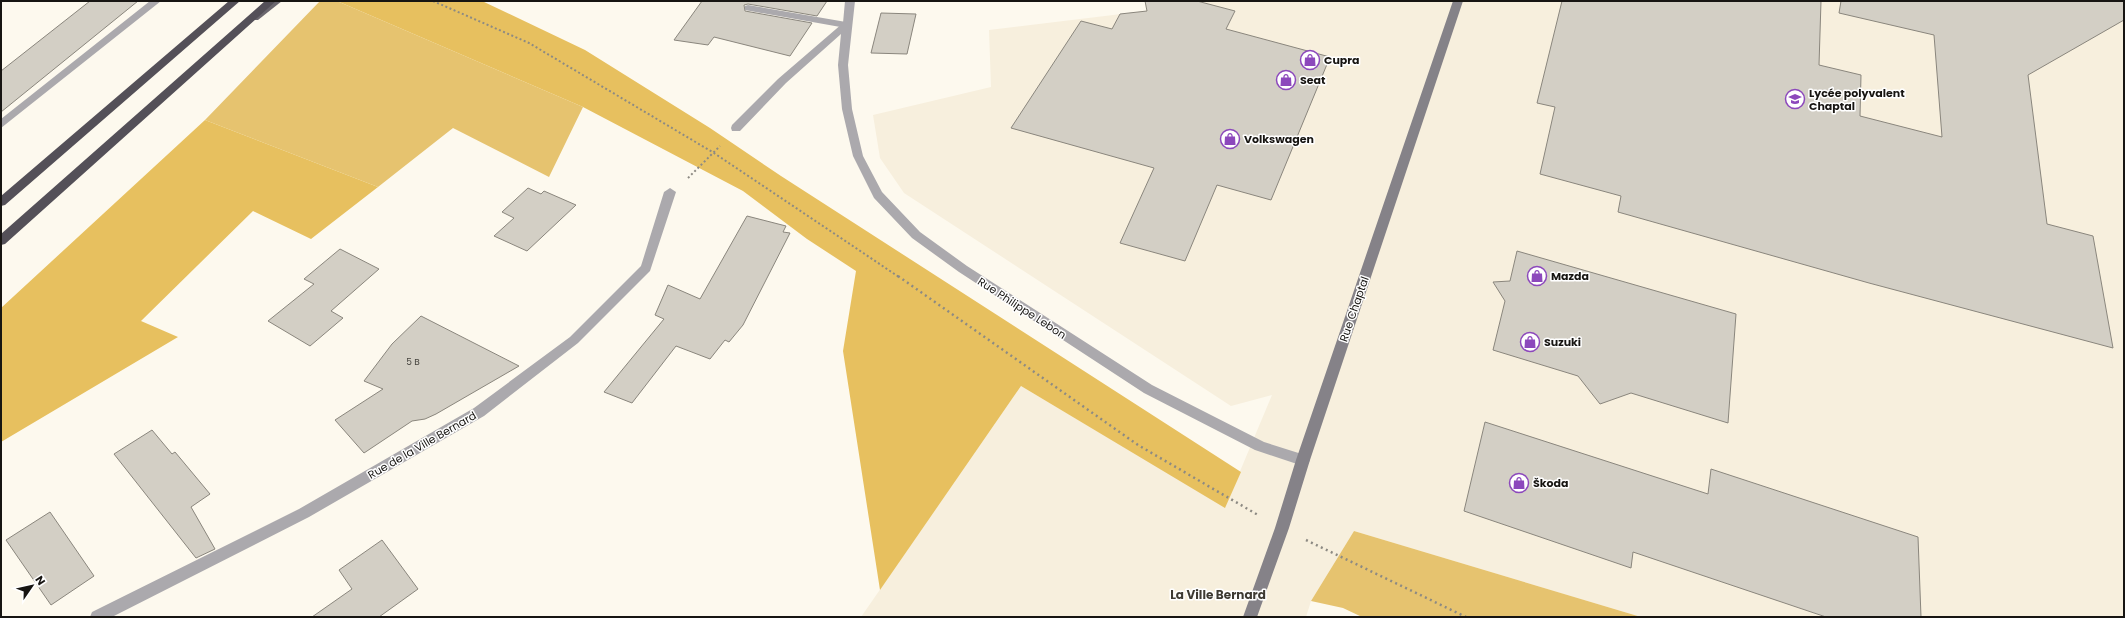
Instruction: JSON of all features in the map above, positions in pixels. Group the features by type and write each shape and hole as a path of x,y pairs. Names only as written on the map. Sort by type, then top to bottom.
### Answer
{"highway":[{"path":"1,202 235,1"},
{"path":"1,241 270,1"}],"main road":[{"path":"212,53 277,1"},
{"name":"Rue Chaptal","path":"1250,617 1282,528 1303,460 1458,1"}],"street":[{"path":"1,124 156,1"},
{"name":"Rue Philippe Lebon","path":"850,1 842,65 847,109 858,156 878,196 916,235 963,269 1148,389 1260,446 1303,460"},
{"path":"748,8 846,25"},
{"path":"736,128 782,80 846,25"},
{"name":"Rue de la Ville Bernard","path":"97,617 304,513 479,412 574,340 646,268 670,192"}],"path":[{"path":"433,1 529,43 714,153 917,289 1138,445 1282,528 1466,617"},
{"path":"670,192 696,171 736,128"}],"shaded area":[{"path":"320,1 337,1 583,107 549,177 453,128 378,187 205,120"},
{"path":"337,1 482,1 585,50 710,128 781,176 1241,472 1225,508 1021,386 880,590 843,351 856,271 807,239 743,191 583,107"},
{"path":"1145,1 2124,1 2124,617 1641,617 1354,531 1311,601 1306,617 861,617 1021,386 1225,507 1272,395 1231,406 904,193 880,158 873,115 991,87 989,30 1146,11"},
{"path":"205,120 378,187 311,239 253,211 141,321 178,337 1,442 1,308"},
{"path":"1354,531 1641,617 1362,617 1343,608 1311,601"}],"building":[{"path":"90,1 138,1 1,112 1,71"},
{"path":"702,1 827,1 817,16 748,4 744,5 745,11 812,23 790,56 714,37 708,45 674,40"},
{"path":"1145,1 1197,1 1235,11 1226,29 1330,57 1271,200 1217,185 1185,261 1120,243 1154,168 1011,128 1081,21 1112,29 1120,14 1147,11"},
{"name":"Lycée polyvalent Chaptal","path":"1562,1 1821,1 1819,65 1861,75 1860,116 1942,137 1934,35 1839,13 1841,1 2124,1 2124,20 2028,75 2047,224 2093,236 2113,348 1869,283 1618,212 1621,196 1540,174 1555,107 1537,103"},
{"path":"881,13 916,14 907,54 871,53"},
{"path":"528,188 541,194 544,191 576,205 527,251 494,236 514,218 502,212"},
{"path":"747,216 786,226 783,232 790,233 743,325 729,342 725,340 710,359 676,346 632,403 604,392 664,319 655,315 668,285 700,299"},
{"path":"340,249 379,269 331,311 343,318 310,346 268,321 314,284 304,279"},
{"path":"1517,251 1736,314 1728,423 1631,393 1600,404 1578,376 1493,350 1505,301 1493,282 1510,281"},
{"path":"421,316 519,366 436,414 425,419 412,421 364,453 335,420 383,389 364,381 392,344"},
{"path":"1485,422 1708,494 1711,469 1918,537 1921,617 1826,617 1633,552 1631,568 1464,511"},
{"path":"152,430 172,454 175,452 210,494 191,507 215,549 196,558 114,454"},
{"path":"50,512 94,576 51,605 6,540"},
{"path":"382,540 418,589 379,617 312,617 352,589 339,570"}],"place":[{"name":"Cupra","path":"1310,60"},
{"name":"Seat","path":"1286,80"},
{"name":"Lycée polyvalent Chaptal","path":"1795,99"},
{"name":"Volkswagen","path":"1230,139"},
{"name":"Mazda","path":"1537,276"},
{"name":"Suzuki","path":"1530,342"},
{"name":"Škoda","path":"1519,483"}],"district":[{"name":"La Ville Bernard","path":"1218,594"}]}
